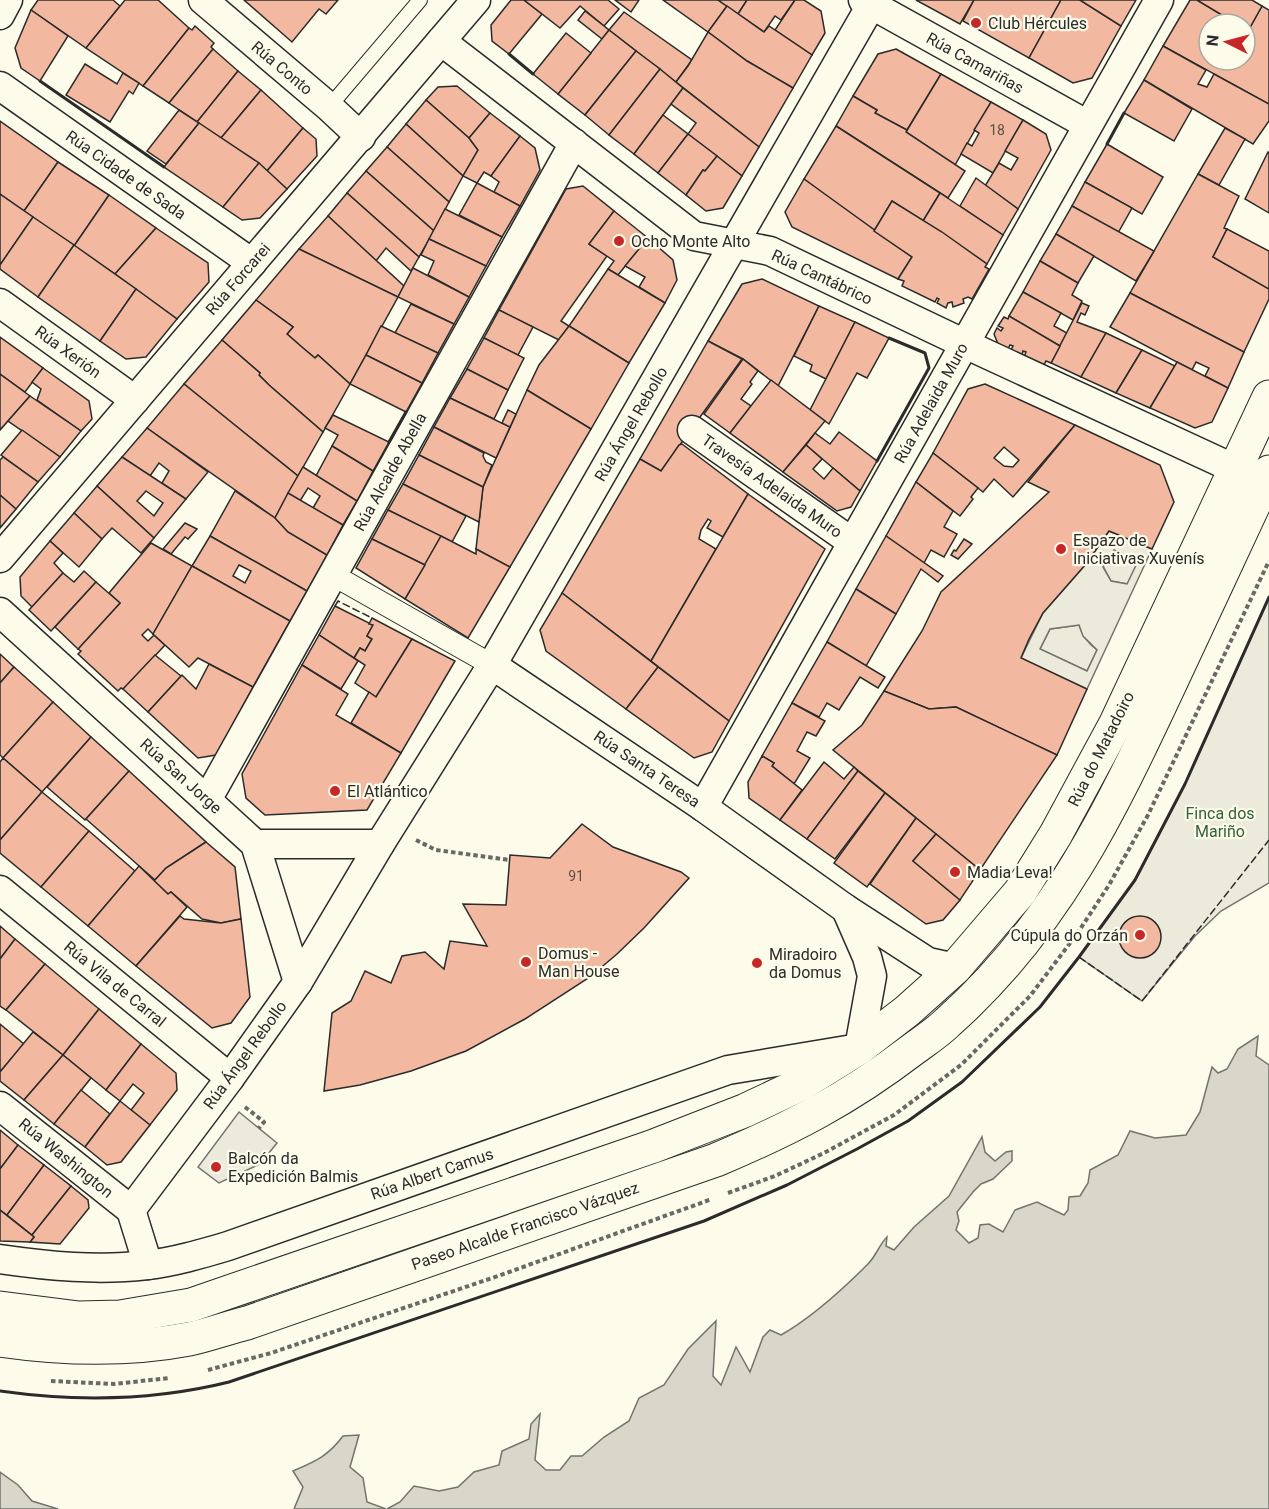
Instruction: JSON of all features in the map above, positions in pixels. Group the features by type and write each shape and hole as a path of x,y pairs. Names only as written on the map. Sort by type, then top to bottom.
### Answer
{"main road":[{"name":"Rúa do Matadoiro","path":"859,1048 955,968 1020,892 1056,834 1116,723 1269,397"},
{"name":"Rúa do Matadoiro","path":"999,971 1048,912 1091,843 1129,772 1269,472"},
{"path":"955,968 999,971"},
{"name":"Paseo Alcalde Francisco Vázquez","path":"0,1340 36,1345 108,1348 190,1338 247,1323 716,1160 817,1114 874,1079 948,1023 999,971"},
{"name":"Paseo Alcalde Francisco Vázquez","path":"0,1308 79,1318 120,1317 191,1305 651,1146 746,1110 801,1084 859,1048"}],"street":[{"path":"0,15 8,0"},
{"name":"Rúa Conto","path":"203,0 361,137"},
{"name":"Rúa Forcarei","path":"0,558 476,0"},
{"name":"Rúa Adelaida Muro","path":"703,807 1159,0"},
{"name":"Rúa Camariñas","path":"870,2 1088,125"},
{"name":"Rúa Ángel Rebollo","path":"131,1210 230,1078 298,982 492,665 870,2"},
{"name":"Rúa Cantábrico","path":"441,41 694,236 770,251 964,344 1235,469"},
{"name":"Rúa Cidade de Sada","path":"0,86 252,263"},
{"name":"Rúa Alcalde Abella","path":"207,800 574,143"},
{"name":"Rúa Xerión","path":"0,303 135,400"},
{"name":"Travesía Adelaida Muro","path":"692,430 852,542"},
{"name":"Rúa Santa Teresa","path":"333,576 492,665 703,807 846,909 928,962 955,968"},
{"name":"Rúa San Jorge","path":"0,612 255,844"},
{"path":"298,982 255,844 386,835"},
{"name":"Rúa Vila de Carral","path":"0,890 230,1078"},
{"path":"846,909 867,957 872,976 859,1048"},
{"name":"Rúa Albert Camus","path":"0,1259 43,1265 97,1268 148,1265 188,1257 228,1246 728,1070 859,1048"},
{"name":"Rúa Washington","path":"0,1106 131,1210"},
{"path":"131,1210 148,1265"}],"lane":[{"path":"328,107 420,0"}],"path":[{"path":"386,835 436,850 510,860"}],"green space":[{"path":"1114,550 1139,561 1128,584 1111,581 1103,566"},
{"path":"1094,576 1099,585 1085,596 1079,612 1060,615"},
{"name":"Finca dos Mariño","path":"1269,597 1269,883 1221,911 1195,936 1142,1001 1079,957 1135,880 1185,784"},
{"path":"1079,625 1086,639 1097,650 1087,671 1040,649 1050,629"}],"shaded area":[{"path":"1109,531 1152,549 1087,689 1021,658 1043,613 1086,564","holes":["1114,550 1138,561 1127,584 1111,581 1103,567","1079,625 1083,636 1097,650 1087,671 1040,649 1050,629"]},
{"path":"1258,1036 1256,1056 1269,1065 1269,1509 387,1509 400,1502 414,1486 439,1491 458,1487 474,1472 499,1465 502,1451 529,1439 531,1424 540,1414 535,1460 546,1470 560,1470 571,1456 582,1456 604,1437 629,1421 639,1398 664,1385 688,1349 716,1321 713,1376 721,1385 736,1347 750,1372 763,1337 770,1330 781,1335 804,1320 868,1264 887,1237 886,1246 894,1250 914,1227 949,1196 982,1137 985,1152 995,1161 1006,1152 1012,1151 1012,1161 993,1179 981,1184 957,1212 959,1221 956,1230 969,1243 978,1238 980,1225 989,1224 1003,1232 1015,1210 1037,1202 1064,1215 1068,1210 1069,1197 1080,1196 1088,1183 1090,1170 1118,1155 1130,1131 1155,1138 1186,1135 1200,1112 1212,1067 1218,1073 1227,1069 1238,1049"},
{"path":"239,1112 277,1143 260,1164 219,1183 198,1167"},
{"path":"359,1435 350,1467 363,1478 367,1502 386,1509 294,1509 303,1487 293,1471 321,1457 343,1436"},
{"path":"0,1472 18,1485 32,1501 58,1509 0,1509"}],"building":[{"path":"38,0 113,0 120,6 86,48 31,10"},
{"path":"125,0 158,0 189,28 143,86 86,48"},
{"path":"244,0 338,0 326,14 319,9 292,42"},
{"path":"511,0 524,0 542,14 509,54 492,41 491,25"},
{"path":"524,0 608,0 619,9 604,26 580,6 560,28"},
{"path":"615,0 639,0 631,12"},
{"path":"663,0 718,0 727,6 708,32"},
{"path":"718,0 747,0 738,14"},
{"path":"747,0 795,0 781,20 775,16 764,32 738,14"},
{"path":"795,0 804,0 821,11 825,33 812,55 775,30"},
{"path":"916,0 974,0 960,24"},
{"path":"974,0 1061,0 1029,58 963,21"},
{"path":"1061,0 1080,0 1121,26 1092,78 1073,83 1029,58"},
{"path":"1080,0 1136,0 1121,26"},
{"path":"1190,0 1197,0 1217,12 1197,12 1197,65 1163,46"},
{"path":"1197,0 1252,0 1262,6 1257,15 1257,12 1217,12"},
{"path":"727,6 764,32 769,26 812,55 793,88 747,61 708,32"},
{"path":"1262,6 1269,10 1269,104 1211,72 1257,72 1257,15"},
{"path":"31,10 68,36 40,81 21,68 15,48"},
{"path":"585,11 609,30 602,39 578,20"},
{"path":"624,12 692,60 676,82 609,30"},
{"path":"195,26 214,43 211,47 213,49 169,103 143,86 189,28 192,30"},
{"path":"609,30 636,51 585,115 558,94"},
{"path":"708,32 747,61 793,88 759,147 676,82"},
{"path":"566,33 591,53 558,94 533,74"},
{"path":"1163,46 1197,65 1197,72 1205,72 1198,84 1207,87 1214,74 1269,104 1269,121 1253,144 1144,80"},
{"path":"213,49 238,71 197,122 169,103"},
{"path":"896,49 941,74 907,130 875,113 877,110 853,96 878,54"},
{"path":"636,51 660,69 609,135 585,115"},
{"path":"85,64 117,84 123,73 139,83 133,94 129,91 110,122 66,95"},
{"path":"660,69 683,88 634,154 609,135"},
{"path":"238,71 261,90 221,138 197,122"},
{"path":"941,74 991,102 955,165 906,132"},
{"path":"1144,80 1192,109 1174,141 1124,113"},
{"path":"457,86 490,113 469,138 426,100 438,87"},
{"path":"683,88 759,147 742,176 688,134 696,123 671,104"},
{"path":"261,90 303,128 267,171 221,138"},
{"path":"853,96 877,110 875,113 907,130 906,132 965,171 948,198 836,126"},
{"path":"426,100 469,138 478,150 463,176 406,124"},
{"path":"991,102 1023,120 993,173 961,154 967,143 972,146 979,133 974,130"},
{"path":"179,110 199,123 166,164 147,151"},
{"path":"490,113 520,136 491,176 484,172 477,183 463,176 478,150 469,138"},
{"path":"663,115 688,134 658,173 634,154"},
{"path":"1023,120 1046,134 1051,150 1018,209 985,186 999,163 1011,170 1018,158 1005,151"},
{"path":"0,121 58,162 24,211 0,194"},
{"path":"199,123 259,163 223,207 164,167"},
{"path":"406,124 463,176 449,202 387,147"},
{"path":"836,126 940,193 923,221 892,201 874,231 804,179"},
{"path":"303,128 316,139 317,156 287,189 267,171"},
{"path":"1225,128 1245,139 1219,185 1198,174"},
{"path":"688,134 717,156 705,171 703,170 686,195 658,173"},
{"path":"520,136 535,148 540,170 520,206 494,192 499,182 491,176"},
{"path":"1107,144 1163,177 1142,214 1085,182"},
{"path":"387,147 449,202 434,231 366,171"},
{"path":"1269,153 1269,213 1245,199"},
{"path":"717,156 742,176 723,208 706,211 686,195 703,170 705,171"},
{"path":"58,162 109,195 74,246 24,211"},
{"path":"259,163 287,189 260,218 242,220 223,207"},
{"path":"366,171 434,231 419,257 347,193"},
{"path":"1198,174 1239,196 1224,228 1227,229 1213,257 1269,289 1269,299 1244,352 1130,293"},
{"path":"976,178 1018,209 1003,235 960,206"},
{"path":"804,179 912,257 898,279 792,227 785,212"},
{"path":"1085,182 1132,208 1118,233 1072,206"},
{"path":"477,183 520,206 502,237 459,215"},
{"path":"583,186 614,211 589,244 607,256 561,321 569,326 559,340 499,310 566,189"},
{"path":"347,193 419,257 411,271 386,248 376,261 328,216"},
{"path":"940,193 1003,235 987,264 923,221"},
{"path":"0,194 33,217 0,265"},
{"path":"109,195 156,228 115,274 74,246"},
{"path":"892,201 987,264 985,267 989,269 972,299 968,297 963,299 964,303 953,307 952,302 948,303 946,308 937,303 939,299 937,298 935,302 902,286 904,281 898,279 912,257 874,231"},
{"path":"1072,206 1154,251 1136,281 1056,234"},
{"path":"445,209 502,237 486,266 429,239"},
{"path":"614,211 648,238 618,275 608,269 614,261 589,244"},
{"path":"328,216 404,286 398,297 299,249"},
{"path":"33,217 74,245 38,297 0,269 0,265"},
{"path":"156,228 208,263 209,282 177,319 115,274"},
{"path":"1227,229 1269,251 1269,289 1213,257"},
{"path":"1056,234 1094,256 1078,283 1040,261"},
{"path":"648,238 673,260 677,280 665,303 639,287 645,277 625,266"},
{"path":"429,239 486,266 469,297 428,275 434,261 421,255"},
{"path":"74,245 136,289 100,341 38,297"},
{"path":"299,249 398,297 350,384 318,355 315,358 287,334 293,327 256,300"},
{"path":"1040,261 1078,283 1072,295 1082,301 1073,320 1023,292"},
{"path":"413,268 469,297 454,324 398,297"},
{"path":"608,269 665,303 629,363 569,326"},
{"path":"762,279 819,306 778,386 743,359 708,341 742,284"},
{"path":"136,289 177,319 146,357 126,359 100,341"},
{"path":"1023,292 1061,313 1054,326 1067,333 1060,346 1009,316"},
{"path":"1130,293 1244,352 1228,388 1205,376 1209,368 1196,362 1192,370 1110,327"},
{"path":"256,300 293,327 287,334 315,358 318,355 350,384 323,432 222,340"},
{"path":"1082,303 1089,306 1085,315 1081,313 1077,322 1106,333 1081,377 1051,363"},
{"path":"411,304 454,324 438,353 395,333"},
{"path":"819,306 855,322 826,379 810,371 812,365 794,356"},
{"path":"499,310 533,327 518,355 484,338"},
{"path":"1009,316 1060,346 1051,363 1046,361 1044,365 1024,357 1026,352 1023,351 1022,355 1011,350 1013,346 1010,345 1008,349 998,344 994,334 997,328 1001,331 1003,328 998,326 1004,317 1008,319"},
{"path":"855,322 889,338 867,378 857,373 829,424 810,410"},
{"path":"381,326 438,353 422,383 366,355"},
{"path":"569,326 629,363 591,429 527,390 539,365"},
{"path":"1106,333 1142,350 1116,393 1081,377"},
{"path":"0,337 43,368 25,392 0,374"},
{"path":"484,338 524,358 508,390 467,369"},
{"path":"222,340 323,432 298,476 184,384"},
{"path":"708,341 742,359 661,471 640,459"},
{"path":"1142,350 1175,366 1150,408 1116,393"},
{"path":"366,355 422,383 406,412 350,384"},
{"path":"743,359 758,371 741,399 751,406 730,433 704,414"},
{"path":"1177,362 1228,388 1212,422 1195,428 1150,408"},
{"path":"43,368 89,401 92,419 81,431 37,400 41,389 32,382"},
{"path":"467,369 508,390 494,419 450,398"},
{"path":"0,374 30,396 0,430"},
{"path":"771,380 825,421 783,472 730,433"},
{"path":"184,384 298,476 275,518 147,428"},
{"path":"985,384 1075,425 1013,497 994,479 983,492 933,453 968,389","holes":["1004,447 1019,460 1013,467 1004,466 994,458"]},
{"path":"527,390 591,429 510,567 476,549 483,487"},
{"path":"30,396 81,431 60,457 8,421"},
{"path":"450,398 510,427 496,458 434,427"},
{"path":"508,410 516,414 510,427 502,423"},
{"path":"333,415 389,442 373,471 332,446 338,435 325,428"},
{"path":"1075,425 1160,465 1174,502 1152,549 1109,531 1086,564 1043,613 1029,639 1021,658 1087,689 1057,755 956,707 929,709 884,691 922,631 941,592 1049,492 1028,482"},
{"path":"434,427 484,453 486,462 492,465 483,487 419,455"},
{"path":"147,428 208,472 186,499 162,483 169,471 159,463 150,476 122,457"},
{"path":"22,430 60,457 38,482 1,455"},
{"path":"839,432 877,461 860,491 806,445 815,433 830,444"},
{"path":"682,444 748,494 723,537 707,528 711,521 708,519 701,530 699,539 716,549 651,661 562,593 640,459 661,471"},
{"path":"806,445 822,459 813,469 824,479 833,468 860,491 851,507 837,511 783,472"},
{"path":"332,446 373,471 357,501 316,476"},
{"path":"933,453 978,488 960,516 916,482"},
{"path":"419,455 483,487 479,522 403,484"},
{"path":"3,457 38,482 16,509 0,495 0,460"},
{"path":"122,457 186,499 154,538 97,486","holes":["146,491 163,503 154,516 137,501"]},
{"path":"303,467 357,501 343,525 313,508 320,496 308,488 300,501 288,493"},
{"path":"916,482 953,511 944,527 957,534 944,557 931,550 924,563 886,536"},
{"path":"403,484 466,516 452,542 388,510"},
{"path":"97,486 154,538 141,553 112,528 102,539 74,513"},
{"path":"235,491 275,518 288,532 327,555 307,591 210,536"},
{"path":"288,493 343,525 327,555 288,532 275,518"},
{"path":"748,494 825,549 729,721 651,661"},
{"path":"0,495 16,509 0,528"},
{"path":"388,510 441,536 425,565 372,539"},
{"path":"74,513 102,539 79,567 50,541"},
{"path":"185,523 197,529 188,539 185,537 171,554 163,549"},
{"path":"210,536 307,591 290,621 192,566","holes":["239,565 251,571 245,583 233,576"]},
{"path":"441,536 476,554 476,549 510,567 468,638 405,599"},
{"path":"886,536 943,576 938,582 921,569 896,614 856,589"},
{"path":"372,539 425,565 405,599 356,568"},
{"path":"964,539 972,544 958,559 951,555"},
{"path":"50,541 63,553 54,563 63,573 32,607 21,596 20,577"},
{"path":"151,543 192,566 153,634 148,629 142,635 148,641 154,635 165,645 127,686 118,691 78,654 81,651 78,649 120,603 109,593"},
{"path":"192,566 290,621 253,687 198,658 189,667 153,634"},
{"path":"84,571 96,582 51,631 29,610 63,573 74,582"},
{"path":"96,582 120,603 78,649 55,627"},
{"path":"856,589 896,614 866,666 827,642"},
{"path":"562,593 658,667 626,709 546,651 540,630"},
{"path":"335,606 373,625 367,636 372,639 365,651 360,648 354,658 319,635"},
{"path":"372,618 412,639 376,697 355,683 365,665 354,658 360,648 365,651 372,639 367,636 373,625 369,624"},
{"path":"319,635 358,661 341,689 302,665"},
{"path":"412,639 455,661 401,753 351,723 369,692 376,697"},
{"path":"827,642 885,677 878,688 860,677 839,710 827,703 819,717 792,703"},
{"path":"0,654 14,667 0,683"},
{"path":"155,655 181,676 148,712 123,689"},
{"path":"209,664 253,687 216,755 198,758 148,712 182,675 196,689"},
{"path":"302,665 348,694 336,715 401,753 367,810 265,815 246,798 242,774"},
{"path":"14,667 53,702 3,758 0,755 0,683"},
{"path":"658,667 729,721 712,752 694,758 626,709"},
{"path":"884,691 929,709 956,707 1057,755 980,870 833,750 862,725"},
{"path":"53,702 91,737 42,792 3,758"},
{"path":"792,703 825,721 816,736 807,732 797,751 810,758 794,784 772,766 774,763 762,756"},
{"path":"91,737 129,771 85,820 47,787"},
{"path":"762,756 774,763 772,766 802,790 780,820 749,798 748,782"},
{"path":"3,758 42,792 0,840 0,762"},
{"path":"824,762 844,779 854,767 858,771 807,839 780,820"},
{"path":"129,771 206,842 166,868 155,880 86,819"},
{"path":"858,771 885,793 835,859 807,839"},
{"path":"42,792 89,831 41,887 0,853 0,840"},
{"path":"885,793 916,818 867,887 834,863"},
{"path":"916,818 936,834 913,861 960,900 943,920 926,924 870,884"},
{"name":"Domus - Man House","path":"582,824 613,847 681,872 689,878 617,954 590,977 525,1019 466,1051 411,1071 360,1085 324,1091 332,1013 351,1001 365,971 391,983 402,956 425,952 444,969 450,941 487,946 463,904 506,905 510,855 550,858"},
{"path":"89,831 135,871 88,926 41,887"},
{"path":"936,834 980,870 960,900 913,861"},
{"path":"206,842 235,867 241,919 221,923 202,919 171,892 168,894 154,881 166,868"},
{"path":"139,866 168,894 171,892 187,907 136,966 88,926"},
{"path":"180,916 184,919 221,923 241,919 250,997 231,1023 212,1028 136,966"},
{"name":"Cúpula do Orzán","path":"1140,916 1148,917 1155,922 1160,929 1160,945 1155,952 1148,957 1140,958 1132,957 1125,952 1120,945 1119,937 1120,929 1125,922 1132,917"},
{"path":"0,926 15,939 0,959"},
{"path":"15,939 45,964 6,1010 0,1006 0,959"},
{"path":"45,964 99,1009 63,1055 6,1010"},
{"path":"99,1009 141,1044 106,1090 63,1055"},
{"path":"0,1024 24,1044 0,1072"},
{"path":"33,1032 63,1055 24,1100 0,1081 0,1072"},
{"path":"141,1044 176,1073 177,1090 150,1125 131,1110 144,1093 133,1084 120,1101 106,1090"},
{"path":"63,1055 91,1078 54,1124 24,1100"},
{"path":"81,1090 110,1114 85,1147 54,1124"},
{"path":"120,1101 150,1125 121,1162 107,1165 85,1147"},
{"path":"0,1130 18,1145 0,1169"},
{"path":"18,1145 44,1165 7,1215 0,1210 0,1169"},
{"path":"44,1165 71,1186 32,1235 7,1215"},
{"path":"71,1186 88,1200 89,1208 60,1244 30,1242 34,1237 32,1235"},
{"path":"0,1210 34,1237 30,1242 0,1241"}],"fence":[{"path":"335,606 338,601 372,618"},
{"path":"1079,957 1142,1001 1269,840"}],"wall":[{"path":"509,54 533,74"},
{"path":"40,81 164,167"},
{"path":"1107,144 1124,113"},
{"path":"877,461 929,368 925,353 889,338"},
{"path":"389,442 406,412"},
{"path":"0,1391 58,1397 115,1398 172,1393 229,1382 704,1221 787,1185 908,1121 962,1082 1040,1007 1135,880 1185,784 1269,597"}],"place":[{"name":"Club Hércules","path":"976,23"},
{"name":"Ocho Monte Alto","path":"619,241"},
{"name":"Espazo de Iniciativas Xuvenís","path":"1061,549"},
{"name":"El Atlántico","path":"335,791"},
{"name":"Madia Leva!","path":"955,872"},
{"name":"Cúpula do Orzán","path":"1140,935"},
{"name":"Domus - Man House","path":"526,962"},
{"name":"Miradoiro da Domus","path":"757,963"},
{"name":"Balcón da Expedición Balmis","path":"216,1167"}]}
